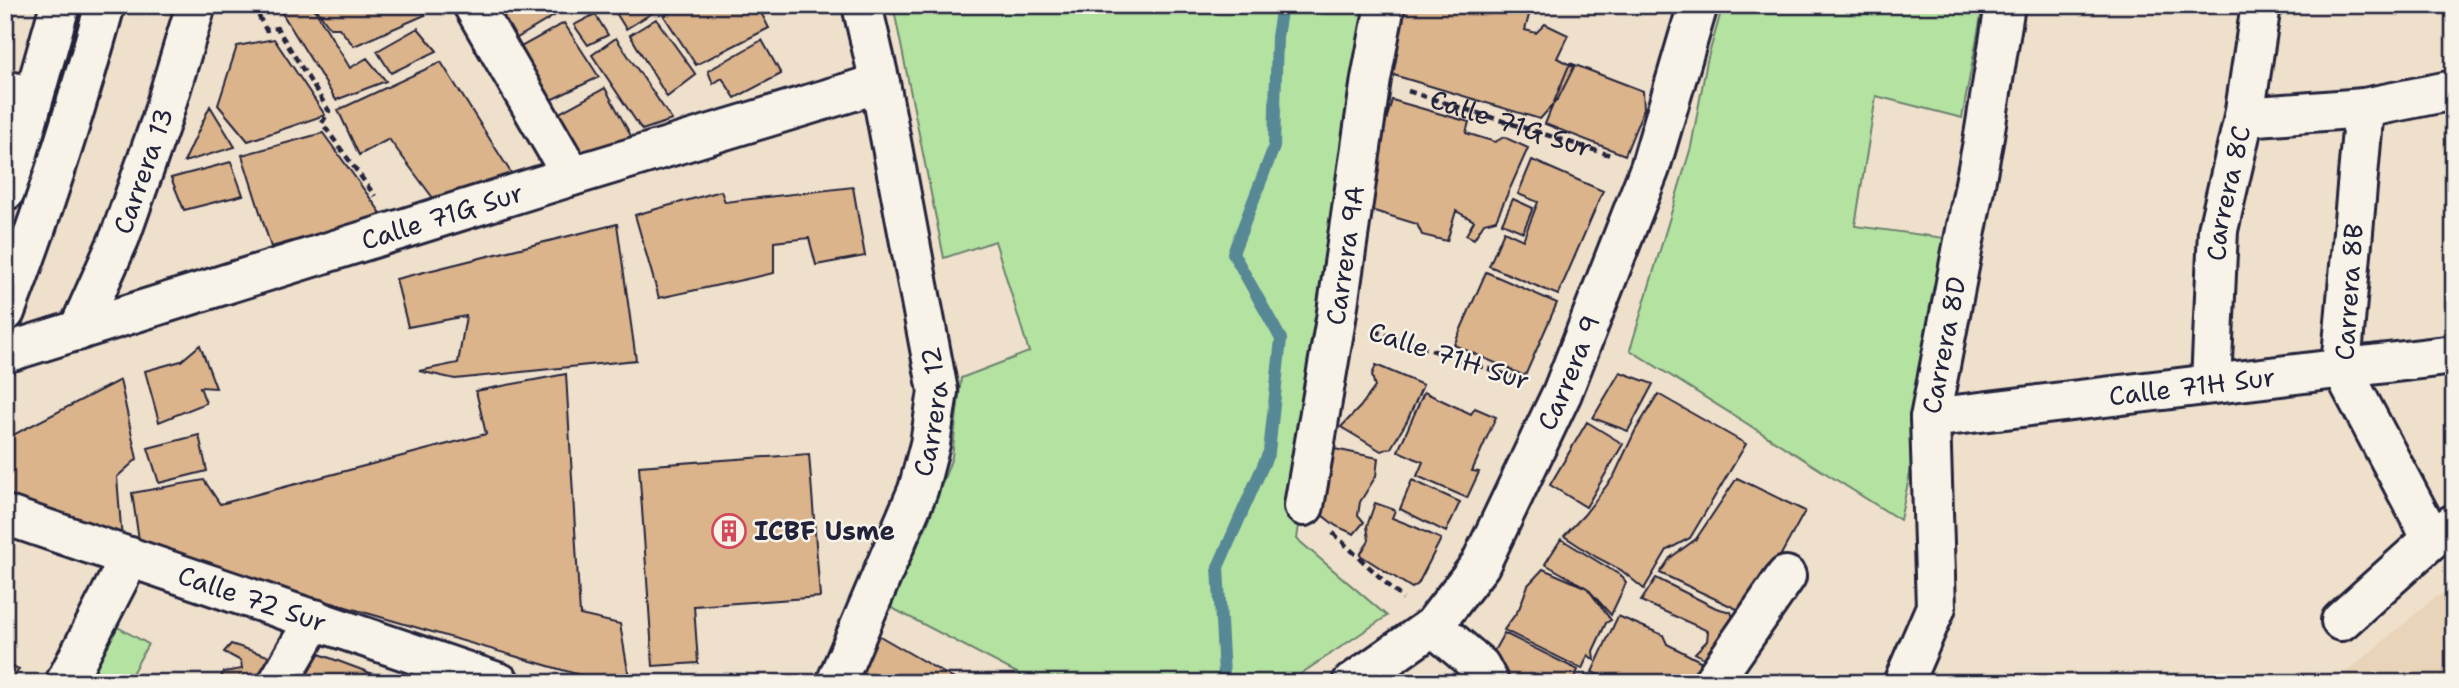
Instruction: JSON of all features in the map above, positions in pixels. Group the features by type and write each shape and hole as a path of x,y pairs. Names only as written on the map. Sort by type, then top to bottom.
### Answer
{"street":[{"path":"5,191 19,94 60,5"},
{"path":"5,312 45,203 82,89 105,5"},
{"name":"Carrera 13","path":"78,331 120,237 161,121 196,5"},
{"path":"473,5 572,176"},
{"name":"Carrera 12","path":"836,683 918,489 930,444 938,391 880,83 862,5"},
{"name":"Carrera 9A","path":"1304,506 1385,5"},
{"name":"Carrera 9","path":"1352,683 1433,626 1480,565 1562,393 1650,168 1698,5"},
{"name":"Carrera 8D","path":"1903,683 1936,607 1930,418 1983,142 2005,5"},
{"name":"Carrera 8C","path":"2211,383 2218,230 2244,117 2261,5"},
{"name":"Calle 71G Sur","path":"5,353 880,83"},
{"path":"2244,117 2364,108 2454,90"},
{"name":"Carrera 8B","path":"2364,108 2341,367 2443,532"},
{"name":"Calle 71H Sur","path":"1930,418 2454,355"},
{"name":"Calle 72 Sur","path":"5,515 497,682"},
{"path":"2341,621 2443,532"},
{"path":"65,683 130,557"},
{"path":"1712,683 1786,576"},
{"path":"278,683 315,619"},
{"path":"1433,626 1480,666 1489,683"}],"path":[{"path":"253,5 266,30 277,28 329,111 322,123 400,230"},
{"name":"Calle 71G Sur","path":"1371,79 1650,168"},
{"name":"Calle 71H Sur","path":"1336,319 1562,393"},
{"path":"1304,506 1433,626"}],"shaded area":[{"path":"2454,586 2454,683 2334,683 2433,599"}],"green space":[{"path":"893,5 1373,5 1297,539 1387,616 1287,683 1015,683 1021,675 890,607 929,520 952,457 961,378 1029,352 995,241 944,258"},
{"path":"1723,5 1983,5 1962,118 1876,96 1855,226 1960,240 1900,520 1630,350 1691,147 1707,61"},
{"path":"112,624 148,644 127,683 82,683"}],"building":[{"path":"277,5 312,5 350,68 367,58 386,81 336,100"},
{"path":"314,5 420,5 425,15 354,46 339,28 330,28"},
{"path":"490,5 559,5 562,11 507,44"},
{"path":"611,5 665,5 626,29"},
{"path":"681,5 757,5 769,28 696,65 664,16"},
{"path":"1397,5 1524,5 1529,15 1525,30 1536,33 1545,24 1568,35 1557,58 1574,67 1558,99 1540,119 1377,70"},
{"path":"595,14 608,35 588,45 574,25"},
{"path":"656,19 696,75 667,97 630,35"},
{"path":"564,23 599,77 538,106 506,55"},
{"path":"418,28 437,51 391,73 377,51"},
{"path":"616,38 672,120 642,130 592,55"},
{"path":"274,39 325,115 248,141 218,105 237,46"},
{"path":"762,40 781,74 735,98 722,78 713,84 708,71"},
{"path":"441,62 515,179 433,198 389,139 359,155 338,110"},
{"path":"1570,63 1643,91 1644,108 1625,155 1545,124"},
{"path":"605,88 636,145 576,160 548,119"},
{"path":"1392,100 1469,122 1466,133 1495,142 1504,137 1528,148 1496,220 1484,223 1474,239 1466,235 1474,221 1456,211 1447,241 1422,235 1417,224 1361,207"},
{"path":"210,106 235,147 184,162"},
{"path":"323,133 383,216 271,247 242,155"},
{"path":"1532,160 1603,191 1558,295 1489,266 1504,231 1523,240 1538,202 1518,194"},
{"path":"231,162 243,195 184,210 171,178"},
{"path":"853,187 865,256 816,265 809,238 774,242 774,273 659,298 635,215 721,191 725,202"},
{"path":"1513,199 1533,208 1523,232 1502,223"},
{"path":"617,224 636,360 455,379 419,371 458,363 466,316 408,327 396,279"},
{"path":"1486,272 1557,303 1525,376 1454,345"},
{"path":"200,345 216,388 200,387 206,403 159,422 145,371 181,361"},
{"path":"1376,365 1423,385 1391,448 1381,451 1341,427 1375,387 1372,375"},
{"path":"1620,372 1653,384 1628,431 1593,418"},
{"path":"566,374 580,615 620,624 630,683 607,683 140,547 132,493 204,480 220,504 486,434 476,391"},
{"path":"120,380 137,459 117,477 122,540 5,502 5,439"},
{"path":"1424,392 1471,414 1475,408 1496,417 1472,471 1479,472 1467,498 1417,476 1423,462 1398,451"},
{"path":"1658,394 1746,444 1690,538 1667,550 1644,589 1621,570 1564,536 1614,476 1635,431"},
{"path":"1587,422 1623,444 1586,507 1550,485"},
{"path":"199,435 207,471 159,483 148,448"},
{"path":"1330,448 1378,458 1376,476 1360,502 1358,515 1364,522 1354,534 1336,526 1322,515"},
{"name":"ICBF Usme","path":"809,454 820,597 694,606 698,663 653,666 639,466"},
{"path":"1737,478 1805,511 1772,571 1739,610 1660,573 1670,558 1696,539"},
{"path":"1412,480 1460,502 1446,532 1400,509"},
{"path":"1375,503 1395,510 1392,518 1441,539 1418,584 1412,588 1360,555 1369,540 1367,526"},
{"path":"1561,539 1623,577 1626,583 1611,615 1587,588 1545,564"},
{"path":"1543,569 1587,588 1611,620 1606,623 1593,651 1594,660 1588,655 1582,669 1504,630 1519,609 1528,585"},
{"path":"1656,578 1716,608 1731,612 1739,634 1716,665 1695,653 1707,641 1708,631 1641,601"},
{"path":"1618,616 1663,635 1667,644 1706,664 1707,683 1615,683 1592,672"},
{"path":"1504,633 1578,670 1572,683 1508,683 1490,658"},
{"path":"878,635 961,683 870,683 854,675"},
{"path":"231,644 280,660 264,683 217,683 224,672 242,669 241,661 224,652"},
{"path":"314,652 397,683 379,683 370,678 368,683 299,683"},
{"path":"5,663 19,669 10,683 5,683"},
{"path":"1585,675 1602,683 1582,683"}],"waterway":[{"path":"1229,683 1224,675 1218,567 1269,452 1281,339 1233,253 1274,147 1277,37 1282,5"}],"place":[{"name":"ICBF Usme","path":"729,531"}]}
